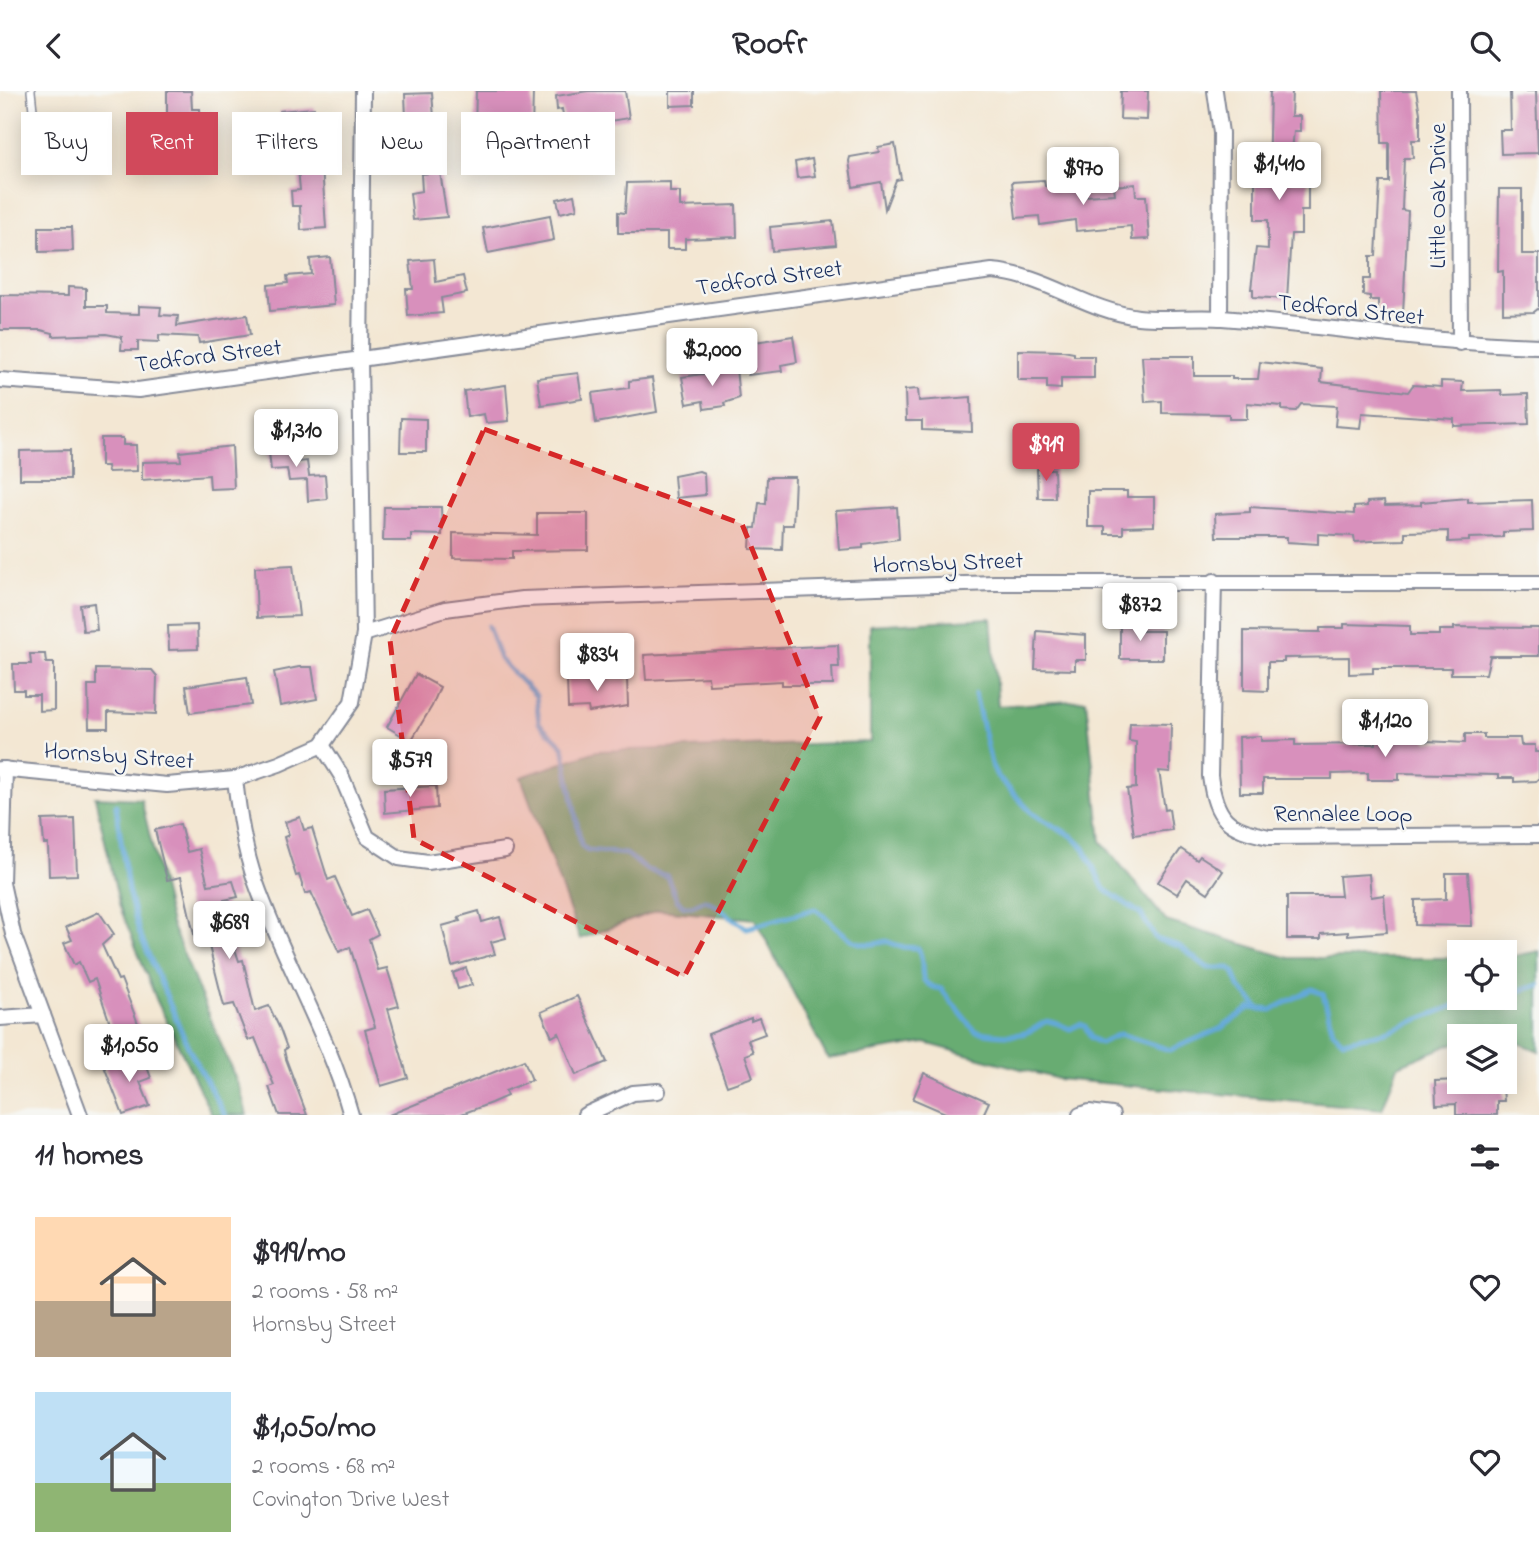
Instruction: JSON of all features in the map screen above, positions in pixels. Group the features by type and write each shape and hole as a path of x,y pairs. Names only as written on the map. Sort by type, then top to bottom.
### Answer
{"street":[{"path":"363,91 360,357 364,634 352,702 323,745 341,775 367,837 399,858 428,862 505,850"},
{"path":"1215,91 1221,133 1220,318"},
{"name":"Little Oak Drive","path":"1460,91 1460,344"},
{"name":"Tedford Street","path":"0,380 138,390 992,271 1017,273 1078,300 1139,317 1220,318 1460,344 1539,346"},
{"name":"Rennalee Loop","path":"1214,581 1210,776 1213,798 1220,814 1231,826 1269,837 1539,835"},
{"name":"Hornsby Street","path":"364,634 444,609 522,599 981,583 1539,583"},
{"name":"Hornsby Street","path":"2,769 167,785 235,779 292,760 323,745"},
{"path":"2,769 2,883 13,934 80,1115"},
{"path":"235,779 241,826 255,881 280,943 313,1008 351,1115"},
{"path":"0,1018 43,1015"},
{"path":"585,1115 633,1093 658,1091"},
{"path":"1080,1115 1089,1112 1112,1115"}],"lane":[{"path":"31,91 33,110"}],"highlighted area":[{"path":"484,429 742,524 820,717 684,977 414,839 390,640"}],"green space":[{"path":"991,618 998,706 1086,700 1101,841 1166,921 1289,958 1447,958 1447,1010 1517,1010 1517,956 1539,951 1539,1051 1517,1042 1517,1024 1447,1024 1447,1046 1398,1066 1382,1109 1058,1079 925,1043 828,1059 755,919 659,910 580,939 521,777 596,751 870,742 870,625"},
{"path":"95,797 141,799 171,924 241,1092 247,1115 212,1115 157,1001 120,907"}],"building":[{"path":"167,91 191,91 192,109 200,109 200,112 167,112"},
{"path":"476,91 533,91 532,112 475,112"},
{"path":"588,91 625,91 629,118 615,120 615,112 562,112 562,109 557,110 556,96"},
{"path":"670,91 694,91 694,105 670,106"},
{"path":"1121,91 1148,91 1147,120 1120,119"},
{"path":"1270,91 1292,91 1291,116 1300,116 1300,131 1294,131 1289,181 1308,181 1308,211 1301,211 1301,234 1291,234 1287,299 1253,297 1251,289 1256,248 1268,249 1268,220 1255,220 1255,181 1268,181"},
{"path":"1381,91 1416,91 1420,113 1420,140 1412,140 1413,158 1404,158 1402,210 1408,211 1403,314 1378,314 1378,300 1370,300 1370,296 1363,295 1363,279 1370,279 1370,256 1376,256 1380,182 1389,182 1389,143 1382,143"},
{"path":"1510,91 1536,91 1538,153 1501,154 1500,130 1511,130"},
{"path":"432,93 434,112 406,112 405,94"},
{"path":"314,108 314,112 280,112"},
{"path":"895,144 901,179 896,180 885,209 881,182 853,187 849,161 850,157 879,152 878,147"},
{"path":"812,159 815,176 797,178 795,162"},
{"path":"299,175 323,175 326,228 301,230 300,206 292,206 291,191 300,190"},
{"path":"421,175 440,175 447,217 413,220 410,193 422,191"},
{"path":"1044,180 1045,186 1058,185 1058,192 1086,189 1086,196 1115,194 1114,186 1135,184 1136,196 1146,196 1149,239 1132,240 1131,226 1076,231 1075,220 1040,225 1039,216 1016,218 1012,182"},
{"path":"670,182 670,192 680,192 680,207 736,205 737,237 685,239 685,249 667,249 667,233 618,233 618,212 625,213 627,183"},
{"path":"1499,189 1522,189 1522,254 1539,254 1539,308 1534,312 1503,313 1503,271 1498,272"},
{"path":"574,195 577,209 560,213 557,199"},
{"path":"550,215 554,240 488,253 483,228"},
{"path":"833,221 836,245 772,251 770,227"},
{"path":"39,227 72,227 73,251 39,252"},
{"path":"330,257 334,305 270,311 268,285 288,283 287,276 311,274 310,259"},
{"path":"434,259 436,282 463,276 467,293 441,298 443,313 408,316 406,289 413,289 410,261"},
{"path":"68,287 86,288 86,306 107,306 107,313 139,314 139,306 161,307 160,315 178,316 177,326 247,315 250,335 199,343 198,337 159,335 159,342 138,341 138,350 121,350 122,337 106,334 53,336 53,333 41,330 0,330 0,295 68,296"},
{"path":"793,336 797,362 781,365 782,371 748,375 743,344"},
{"path":"1018,350 1063,351 1074,353 1074,356 1094,356 1094,378 1061,378 1061,389 1047,388 1047,380 1018,380"},
{"path":"1142,356 1194,356 1194,376 1258,379 1260,362 1322,369 1321,382 1408,392 1413,385 1441,387 1441,381 1463,382 1462,391 1501,390 1502,395 1528,394 1529,424 1454,426 1454,419 1362,413 1360,428 1335,426 1337,406 1301,404 1296,411 1282,410 1282,406 1247,403 1247,419 1229,419 1229,414 1162,413 1162,401 1145,402"},
{"path":"736,369 739,398 724,403 725,406 704,409 703,401 687,404 682,377"},
{"path":"578,373 582,399 541,405 537,378"},
{"path":"652,378 657,412 596,423 592,393 629,388 629,381"},
{"path":"506,385 509,421 486,423 484,414 467,417 464,391"},
{"path":"918,389 919,401 971,397 972,432 922,430 922,421 906,421 905,390"},
{"path":"401,418 426,419 426,452 400,452"},
{"path":"101,438 123,438 123,445 136,445 137,471 108,472 107,466 101,466"},
{"path":"294,439 298,462 307,461 309,476 325,475 327,499 308,501 307,480 289,481 287,469 271,470 268,444"},
{"path":"232,446 234,488 210,489 209,475 142,480 142,462 181,461 180,452"},
{"path":"70,450 70,479 20,479 20,451"},
{"path":"1037,469 1054,469 1055,498 1038,498"},
{"path":"699,471 704,473 705,495 676,498 674,476"},
{"path":"767,477 795,477 793,525 783,525 782,550 750,549 751,528 756,528 759,503 766,504"},
{"path":"1088,491 1127,491 1127,497 1154,497 1154,526 1123,527 1123,534 1105,534 1105,527 1088,527"},
{"path":"1468,498 1468,502 1532,500 1533,531 1503,532 1503,537 1448,542 1448,531 1405,532 1405,540 1355,542 1354,536 1318,534 1318,544 1287,542 1287,537 1216,537 1215,514 1250,512 1250,507 1354,514 1354,507 1367,506 1367,502 1384,501 1385,506 1421,505 1421,502"},
{"path":"384,507 441,507 442,535 411,534 411,541 383,541"},
{"path":"897,507 899,539 863,544 863,548 839,550 836,511"},
{"path":"537,513 588,513 588,550 512,551 512,559 453,558 453,533 537,535"},
{"path":"293,565 299,616 257,618 255,567"},
{"path":"94,603 97,630 83,631 80,605"},
{"path":"1120,622 1139,622 1139,631 1163,631 1163,659 1120,659"},
{"path":"1344,624 1410,626 1410,635 1439,635 1439,630 1454,630 1454,627 1539,628 1539,656 1490,656 1486,674 1451,674 1451,668 1373,668 1373,673 1349,674 1349,657 1284,658 1284,662 1268,662 1268,691 1244,690 1244,631 1320,632 1320,628 1344,628"},
{"path":"197,625 198,649 169,650 168,626"},
{"path":"1037,631 1086,635 1086,660 1075,660 1075,670 1035,669"},
{"path":"838,645 839,667 832,667 833,685 782,685 782,681 709,685 708,677 646,680 644,655"},
{"path":"30,654 45,654 46,663 54,663 54,710 39,711 39,695 24,695 24,690 14,690 13,664 31,664"},
{"path":"312,667 317,699 280,706 274,672"},
{"path":"96,669 152,670 157,676 156,714 108,712 108,728 89,728 88,685 96,685"},
{"path":"416,674 440,687 411,741 387,727"},
{"path":"247,677 251,705 190,713 186,686"},
{"path":"627,678 628,706 589,712 588,707 568,708 567,679"},
{"path":"1130,723 1171,724 1170,772 1159,771 1165,810 1169,809 1172,830 1134,835 1127,789 1136,788 1136,742 1129,741"},
{"path":"1376,734 1426,735 1426,741 1465,743 1465,734 1484,734 1484,738 1520,738 1521,745 1535,745 1535,752 1539,752 1539,778 1536,781 1514,782 1514,778 1498,778 1498,775 1399,773 1399,780 1368,780 1368,773 1332,774 1332,779 1263,779 1263,793 1240,793 1239,737 1261,736 1261,741 1295,740 1295,745 1376,744"},
{"path":"436,786 437,808 385,813 384,789"},
{"path":"300,817 304,830 312,828 328,880 335,877 352,916 367,910 378,934 369,939 378,970 387,968 399,1006 388,1009 408,1078 381,1086 365,1030 375,1027 350,947 339,952 311,892 305,894 299,875 296,876 284,837 289,835 285,822"},
{"path":"75,819 77,875 49,876 48,844 44,844 42,820"},
{"path":"180,824 187,852 199,849 208,885 233,881 238,897 224,900 234,946 239,961 243,960 255,1011 269,1006 280,1029 287,1048 284,1050 286,1059 307,1115 279,1115 269,1087 274,1085 255,1038 248,1040 234,1004 224,1006 209,946 205,940 196,943 181,877 167,880 155,830"},
{"path":"1181,849 1197,860 1200,856 1223,871 1208,893 1187,879 1177,894 1158,882"},
{"path":"1446,873 1468,873 1472,926 1415,925 1415,900 1446,899"},
{"path":"1369,874 1371,897 1384,895 1387,932 1348,935 1348,932 1321,934 1321,939 1287,939 1287,896 1341,896 1339,876"},
{"path":"479,911 482,922 500,917 506,938 491,942 495,954 452,966 442,926 460,921 458,917"},
{"path":"99,912 114,934 102,945 118,980 121,979 142,1034 117,1044 95,979 88,982 79,962 74,965 64,943 72,940 66,927"},
{"path":"466,968 472,985 458,989 453,973"},
{"path":"577,996 607,1062 576,1075 559,1033 552,1037 541,1012"},
{"path":"751,1018 751,1021 759,1018 765,1034 748,1040 753,1052 745,1055 753,1077 727,1086 708,1034"},
{"path":"131,1055 136,1067 146,1064 151,1078 140,1082 150,1106 123,1115 104,1066"},
{"path":"524,1060 532,1080 505,1091 507,1096 491,1103 459,1115 389,1115"},
{"path":"924,1073 989,1102 983,1115 950,1115 913,1099"},
{"path":"1435,1081 1447,1081 1447,1094 1504,1094 1504,1101 1497,1101 1497,1115 1456,1115 1456,1104 1436,1105"}],"waterway":[{"path":"488,626 500,659 536,696 539,723 563,746 581,845 587,850 626,854 647,870 667,876 677,900 684,906 692,906 705,900 747,928 815,909 855,941 863,944 886,941 901,947 918,948 923,979 941,989 975,1031 1013,1035 1033,1030 1048,1021 1070,1029 1080,1024 1085,1026 1091,1038 1100,1043 1120,1034 1170,1050 1220,1029 1250,1008 1271,1010 1312,989 1323,994 1333,1031 1343,1041 1386,1032 1447,1009"},
{"path":"975,694 991,764 997,776 1033,814 1072,836 1084,848 1104,889 1141,914 1156,939 1179,946 1208,968 1229,968 1234,972 1239,987 1260,1009"},
{"path":"116,805 128,890 139,932 189,1049 225,1115"},
{"path":"1517,991 1539,985"}]}
